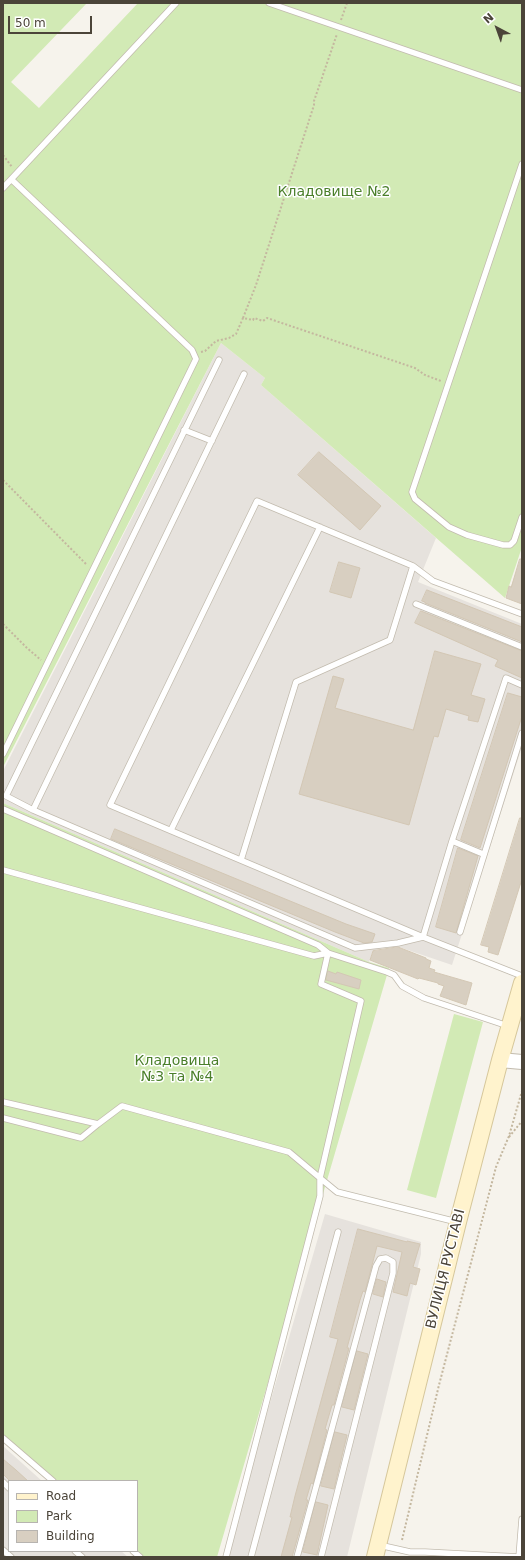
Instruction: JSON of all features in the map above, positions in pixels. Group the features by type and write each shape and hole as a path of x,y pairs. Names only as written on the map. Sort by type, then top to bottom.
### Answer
{"main road":[{"name":"ВУЛИЦЯ РУСТАВІ","path":"377,1551 458,1222 500,1060 522,983"}],"street":[{"path":"500,1060 522,1062"}],"lane":[{"path":"3,188 176,3"},
{"path":"270,3 522,90"},
{"path":"522,164 412,492 415,499 449,527 467,535 503,545 510,545 514,541 522,517"},
{"path":"3,754 196,359 192,350 12,180"},
{"path":"218,360 6,796 33,810 355,948 398,943 423,937"},
{"path":"33,810 244,374"},
{"path":"184,430 212,441"},
{"path":"522,614 433,581 414,566 257,501 110,805 423,937 522,976"},
{"path":"171,830 320,527"},
{"path":"241,860 296,682 390,640 414,566"},
{"path":"416,604 522,648"},
{"path":"423,937 452,841 506,678 522,685"},
{"path":"460,932 522,732"},
{"path":"3,809 318,945 328,953 394,975 402,986 424,998 510,1026"},
{"path":"452,841 484,854"},
{"path":"3,870 314,956 328,953"},
{"path":"226,1557 320,1196 320,1178 361,1001 321,984 328,953"},
{"path":"3,1102 98,1124"},
{"path":"3,1118 81,1138 122,1106 289,1152 337,1192 458,1222"},
{"path":"251,1557 338,1232"},
{"path":"297,1557 376,1266 380,1259 386,1258 393,1262 393,1273 321,1557"},
{"path":"3,1438 52,1480"},
{"path":"519,1556 522,1520"},
{"path":"3,1550 11,1557"},
{"path":"377,1551 522,1557"}],"path":[{"path":"194,356 205,351 216,341 230,338 232,335 236,334 243,318 256,285 314,105 314,101 347,3"},
{"path":"3,155 17,174"},
{"path":"243,318 253,320 254,318 263,321 266,318 271,319 415,368 425,375 448,384"},
{"path":"3,480 92,571"},
{"path":"3,624 27,648 47,664"},
{"path":"402,1540 438,1385 496,1167 508,1138 522,1091"},
{"path":"508,1138 522,1121"}],"shaded area":[{"path":"221,343 265,378 261,385 436,538 418,582 522,624 522,747 452,965 393,945 373,951 369,962 3,803 3,771"},
{"path":"325,1214 421,1242 421,1254 347,1557 225,1557"},
{"path":"3,1446 41,1480 8,1480 8,1552 122,1552 128,1557 3,1557"}],"green space":[{"name":"Кладовище №2","path":"3,3 87,3 11,82 39,108 138,3 522,3 522,547 505,598 261,385 265,378 221,343 3,767"},
{"name":"Кладовища №3 та №4","path":"3,803 369,962 389,968 217,1557 143,1557 138,1552 138,1480 54,1480 3,1436"},
{"path":"454,1014 483,1022 436,1198 407,1190"}],"building":[{"path":"319,452 381,506 360,530 298,475"},
{"path":"520,559 522,559 522,604 506,598 509,586 511,587"},
{"path":"339,562 360,568 351,598 330,592"},
{"path":"427,590 522,627 522,642 425,603 422,601"},
{"path":"421,611 522,651 522,678 495,666 498,660 415,623"},
{"path":"435,651 481,664 471,695 485,699 478,722 468,720 469,716 446,709 438,737 434,736 409,825 299,794 333,676 344,679 335,708 413,730"},
{"path":"508,693 522,697 522,716 480,848 461,840"},
{"path":"520,818 522,818 522,879 498,955 488,952 489,947 481,945"},
{"path":"115,829 346,924 375,934 372,942 364,943 335,932 111,839"},
{"path":"458,848 478,856 456,933 436,927"},
{"path":"398,947 431,961 429,968 435,970 434,972 472,983 466,1005 440,996 444,986 438,983 418,979 370,960 373,951"},
{"path":"328,971 336,974 337,972 361,980 359,989 326,980"},
{"path":"358,1229 420,1244 413,1267 420,1269 416,1285 410,1283 407,1296 393,1292 402,1252 377,1246 365,1292 363,1291 360,1300 334,1405 332,1405 325,1429 327,1430 313,1484 311,1483 306,1500 308,1500 292,1557 281,1557 292,1517 290,1517 295,1496 338,1339 330,1337"},
{"path":"377,1279 386,1282 383,1297 373,1294"},
{"path":"357,1351 368,1354 354,1410 342,1407"},
{"path":"335,1432 347,1435 334,1489 321,1486"},
{"path":"3,1459 27,1480 9,1480 3,1474"},
{"path":"316,1502 328,1505 317,1555 303,1552"}]}
